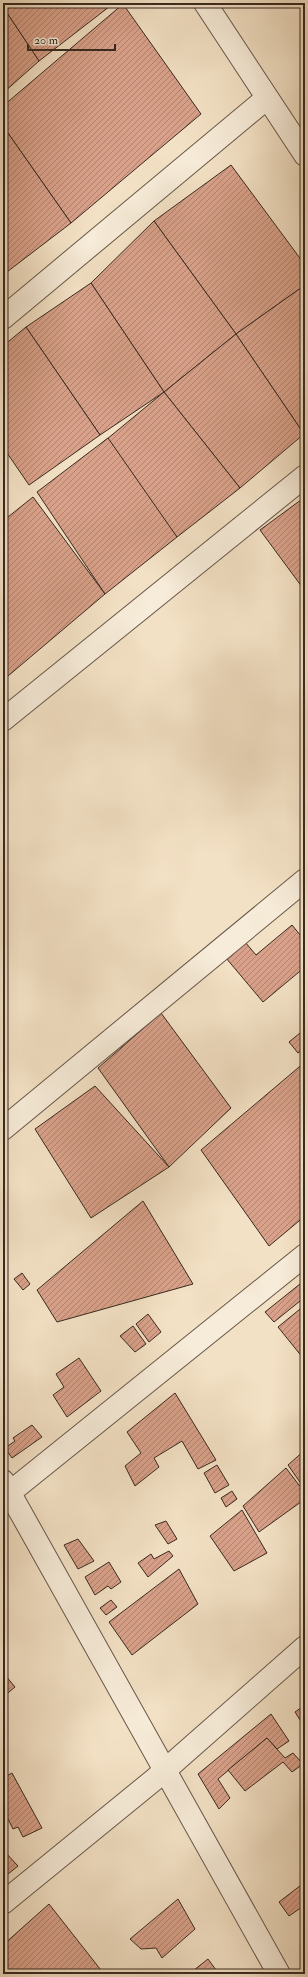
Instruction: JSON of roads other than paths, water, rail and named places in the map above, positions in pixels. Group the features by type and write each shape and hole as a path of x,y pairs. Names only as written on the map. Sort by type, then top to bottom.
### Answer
{"street":[{"path":"205,3 305,154"},
{"path":"3,318 267,98"},
{"path":"3,720 305,476"},
{"path":"3,1129 305,880"},
{"path":"279,1974 165,1769 5,1491 305,1255"},
{"path":"3,1903 165,1769 305,1648"}]}
